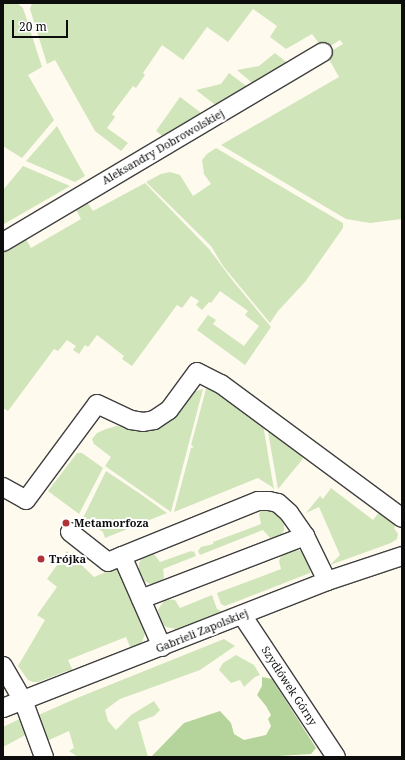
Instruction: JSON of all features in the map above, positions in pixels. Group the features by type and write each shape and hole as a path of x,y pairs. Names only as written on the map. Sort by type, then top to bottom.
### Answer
{"street":[{"name":"Aleksandry Dobrowolskiej","path":"3,242 323,52"},
{"path":"3,487 26,500 97,404 131,420 143,422 154,420 169,410 197,372 221,384 402,518"},
{"path":"70,532 108,562 264,500 283,507 295,520 305,536 327,581"},
{"path":"141,599 305,536"},
{"path":"122,556 162,647"},
{"name":"Gabrieli Zapolskiej","path":"3,708 162,647 327,581 402,556"},
{"name":"Szydłówek Górny","path":"242,615 332,757"},
{"path":"3,666 23,700 44,757"}],"green space":[{"path":"3,3 17,3 23,8 42,67 28,75 54,120 22,158 3,146"},
{"path":"32,3 402,3 402,219 370,223 346,219 221,145 339,77 326,54 343,44 340,40 324,50 312,34 286,49 270,37 277,26 253,9 228,42 207,27 183,60 162,45 143,73 145,75 136,88 133,86 112,114 115,117 107,128 128,143 121,151 95,131 55,60 47,64 30,9"},
{"path":"275,53 290,65 257,87 237,70 259,66"},
{"path":"229,73 249,88 218,107 196,90 221,84"},
{"path":"180,97 200,112 200,117 165,138 156,131"},
{"path":"57,126 85,176 75,182 26,161"},
{"path":"216,148 343,223 343,228 305,282 278,311 270,323 223,266 211,246 146,182 161,174 170,172 180,175 193,196 211,184 204,174 202,160 207,154"},
{"path":"23,166 70,186 4,224 3,190"},
{"path":"145,183 209,249 271,327 245,365 197,330 208,315 216,320 213,324 244,346 259,326 245,315 248,311 220,291 211,303 209,302 202,310 196,305 199,301 191,296 182,308 177,305 132,366 122,359 124,356 97,335 88,347 85,345 79,354 73,350 76,346 67,340 58,351 54,349 8,411 3,408 3,251 25,237 31,248 81,219 75,208 87,202 93,211"},
{"path":"203,389 171,512 105,466 111,457 94,444 92,439 97,433 106,429 116,426 129,427 193,392"},
{"path":"206,389 216,390 263,424 274,490 258,478 174,512 191,448 194,447 191,445"},
{"path":"267,426 304,455 302,460 278,489"},
{"path":"77,453 82,453 103,468 79,514 48,491"},
{"path":"106,471 167,513 105,538 103,532 83,518"},
{"path":"331,488 373,520 380,511 397,523 394,528 398,534 397,539 391,543 330,565 340,555 319,507 306,513 320,496 323,499"},
{"path":"262,509 275,511 284,521 284,530 281,536 275,540 271,539 263,530 200,555 198,551 201,547 213,544 213,542 261,524 259,514"},
{"path":"295,550 303,551 310,564 310,573 225,606 221,604 217,593 281,569 279,561 281,556"},
{"path":"67,551 94,577 118,567 145,634 142,642 131,649 126,637 68,660 73,671 67,671 38,682 33,682 28,680 18,666 45,620 37,615 57,587 47,579"},
{"path":"194,551 196,556 163,569 164,578 158,584 150,584 144,581 139,573 139,563 142,558 149,553 154,554 160,562"},
{"path":"212,595 217,609 223,612 176,629 166,627 160,621 158,610 165,599 175,600 180,608"},
{"path":"224,639 235,646 200,670 120,699 105,710 108,721 116,730 131,715 154,701 160,710 154,716 138,722 148,757 78,757 69,751 74,748 69,731 47,741 34,717 77,698"},
{"path":"236,655 254,665 260,675 255,677 244,687 240,680 231,683 219,670 223,663"},
{"path":"262,677 272,679 316,748 311,754 261,757 151,757 184,723 220,711 231,723 234,734 244,740 266,735 271,726 268,719 271,715 257,695 262,686"},
{"path":"28,715 31,732 3,747 3,727"}],"place":[{"name":"Metamorfoza","path":"66,523"},
{"name":"Trójka","path":"41,559"}]}
